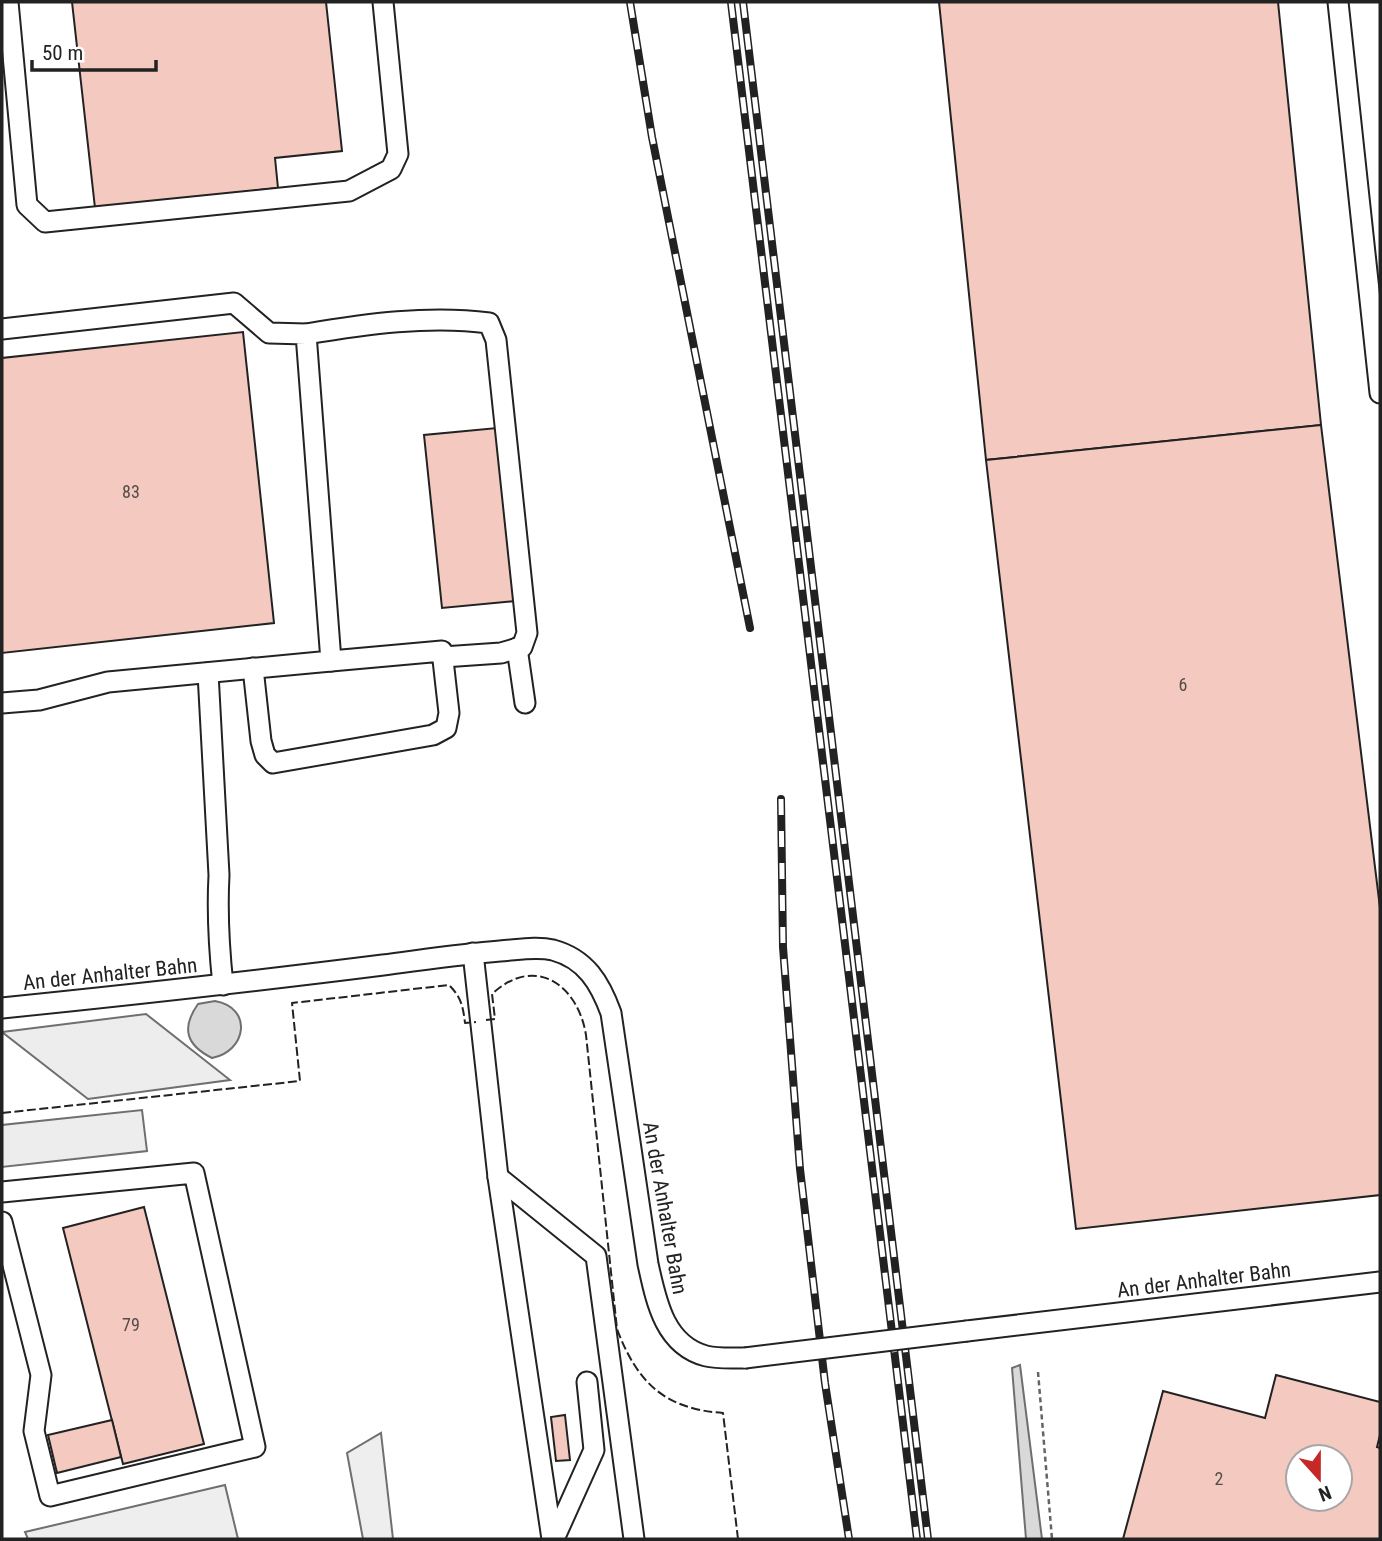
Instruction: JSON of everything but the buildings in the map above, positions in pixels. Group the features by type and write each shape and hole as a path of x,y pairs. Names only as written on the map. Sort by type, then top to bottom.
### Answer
{"street":[{"path":"8,2 9,86 27,205 45,222 349,191 391,169 398,154 383,2"},
{"path":"1339,2 1380,393"},
{"path":"2,329 234,303 269,333 306,334 368,324 467,320 489,323 496,340 527,633 522,647 502,653 443,657"},
{"path":"306,334 331,662"},
{"path":"517,648 525,703"},
{"path":"2,703 39,700 108,682 253,668 331,662 442,651 449,713 446,728 433,735 273,763 265,755 261,741 253,668"},
{"path":"208,673 219,861 218,933 223,985"},
{"name":"An der Anhalter Bahn","path":"2,1008 223,985 473,953 549,949 567,955 582,964 595,977 611,1013 655,1297 664,1322 677,1339 706,1356 745,1357 1380,1282"},
{"path":"473,953 498,1177 553,1539"},
{"path":"2,1192 194,1173 255,1447 50,1496 34,1431 41,1375 2,1223"},
{"path":"498,1177 596,1256 634,1539"},
{"path":"553,1539 594,1450 587,1381"}],"path":[{"path":"1038,1371 1052,1539"}],"shaded area":[{"path":"215,1001 236,1012 241,1030 232,1048 212,1058 192,1042 188,1028 198,1004"},
{"path":"146,1014 230,1080 88,1099 2,1032"},
{"path":"142,1110 147,1151 2,1167 2,1125"},
{"path":"1020,1365 1042,1539 1026,1539 1012,1368"},
{"path":"381,1433 393,1539 363,1539 347,1453"},
{"path":"225,1485 238,1539 28,1539 25,1532"}],"railway":[{"path":"630,2 652,137 750,628"},
{"path":"731,2 917,1539"},
{"path":"743,2 928,1539"},
{"path":"781,799 783,947 800,1169 825,1383 849,1539"}],"fence":[{"path":"486,1020 495,1019 492,994 508,982 524,976 539,976 552,981 574,1002 586,1035 617,1329 634,1364 655,1389 684,1406 723,1413 738,1539"},
{"path":"2,1113 300,1081 292,1003 449,985 461,1002 465,1023 476,1022"}]}
